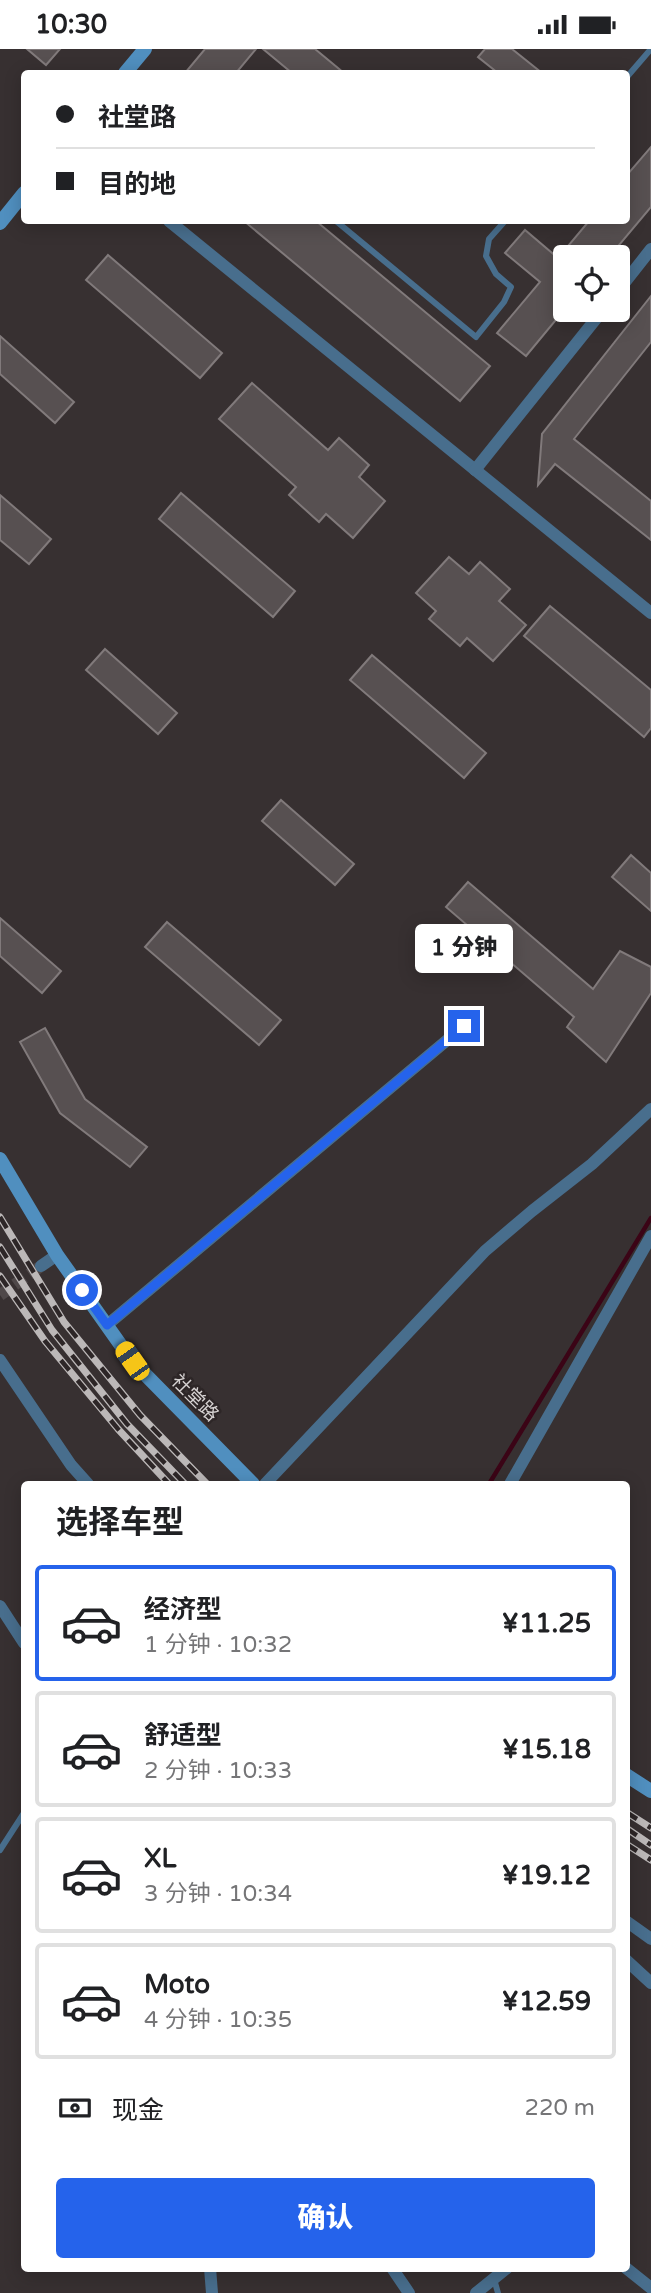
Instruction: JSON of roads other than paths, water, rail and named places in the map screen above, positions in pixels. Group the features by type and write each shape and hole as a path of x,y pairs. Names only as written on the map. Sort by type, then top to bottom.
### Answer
{"street":[{"path":"128,70 145,49"},
{"path":"0,223 21,197"},
{"path":"173,224 651,613"},
{"path":"630,276 651,249"},
{"path":"475,470 593,322"},
{"path":"107,1325 464,1026"},
{"path":"268,1481 485,1251 532,1210 592,1164 651,1109"},
{"name":"社堂路","path":"0,1159 57,1255 132,1361 250,1481"},
{"path":"512,1481 651,1236"},
{"path":"41,1266 57,1255"},
{"path":"0,1360 71,1465 85,1481"},
{"path":"0,1606 21,1638"},
{"path":"630,1778 650,1790"},
{"path":"630,1924 651,1939"},
{"path":"630,1964 651,1983"},
{"path":"630,2271 651,2288"},
{"path":"210,2272 212,2293"},
{"path":"396,2272 409,2293"},
{"path":"476,2293 502,2272"}],"lane":[{"path":"630,73 651,49"},
{"path":"340,224 476,337 504,302 511,287 496,274 486,255 489,239 502,224"},
{"path":"0,1850 21,1818"},
{"path":"494,2279 498,2293"}],"waterway":[{"path":"491,1481 651,1218"}],"tunnel":[{"path":"0,1295 41,1266"}],"railway":[{"path":"0,1217 64,1322 140,1415 204,1481"},
{"path":"0,1247 52,1330 127,1424 182,1481"},
{"path":"0,1276 45,1341 118,1429 166,1481"},
{"path":"630,1815 651,1828"},
{"path":"630,1831 651,1845"},
{"path":"630,1847 651,1860"}]}
